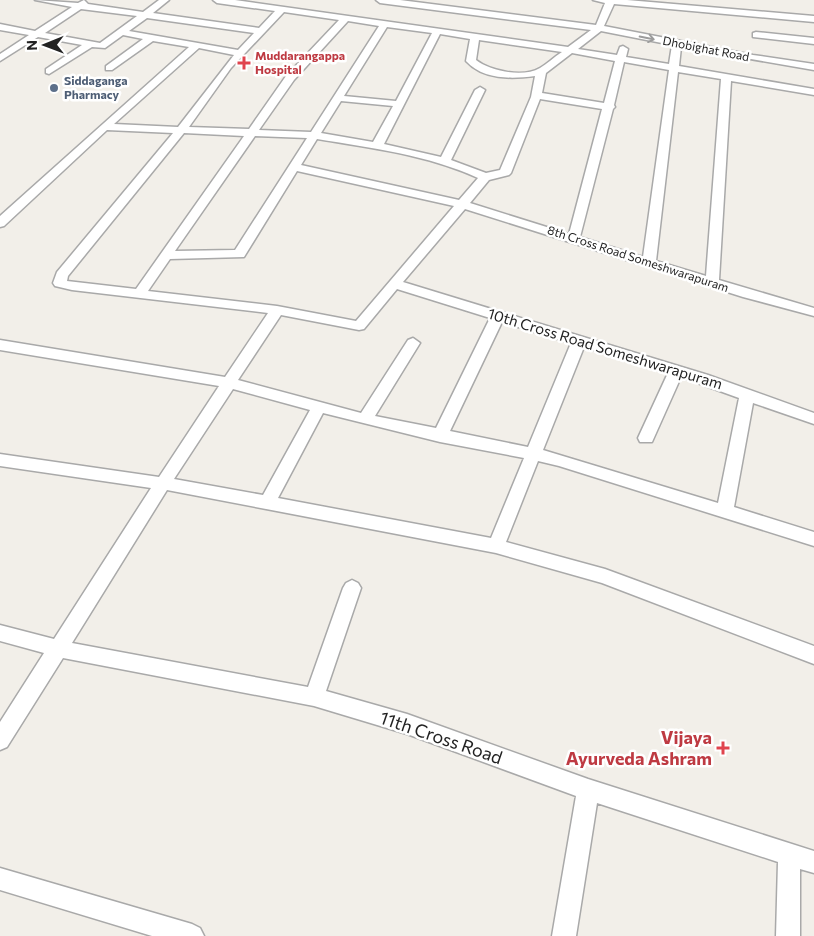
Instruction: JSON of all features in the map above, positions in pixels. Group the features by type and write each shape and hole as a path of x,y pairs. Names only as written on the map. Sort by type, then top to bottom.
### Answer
{"street":[{"path":"39,0 262,31"},
{"path":"0,58 88,0"},
{"path":"0,27 102,46 165,0"},
{"path":"216,0 347,17 569,50 814,92"},
{"name":"Dhobighat Road","path":"380,0 599,28 677,43 756,32 814,67"},
{"path":"597,0 709,10 756,32 814,41"},
{"path":"709,10 710,0"},
{"path":"475,36 471,61 478,67 503,75 541,72 599,28 611,1"},
{"path":"282,10 228,66 181,130 62,275 60,283 277,310 359,326 485,177"},
{"path":"139,294 290,78 347,17"},
{"path":"756,32 814,19"},
{"path":"167,254 239,254 386,23"},
{"path":"377,146 438,30"},
{"path":"120,32 241,52"},
{"path":"574,238 610,107 627,34"},
{"path":"109,68 152,37"},
{"path":"649,263 677,43"},
{"path":"49,71 90,44"},
{"path":"0,223 104,127 197,45"},
{"path":"104,127 314,135 377,146 444,162 463,167 485,177 505,173 537,95 541,72"},
{"path":"712,283 726,78"},
{"path":"444,162 480,90"},
{"path":"537,95 610,107"},
{"path":"338,98 399,104"},
{"name":"8th Cross Road Someshwarapuram","path":"294,167 462,204 712,283 814,312"},
{"name":"10th Cross Road Someshwarapuram","path":"394,284 676,371 814,419"},
{"path":"0,740 60,649 163,483 277,310"},
{"path":"440,436 498,316"},
{"path":"496,546 531,454 578,341"},
{"path":"365,419 413,344"},
{"path":"0,346 230,383 365,419 579,465 814,539"},
{"path":"646,438 676,371"},
{"path":"725,510 747,395"},
{"path":"267,503 319,406"},
{"path":"0,460 163,483 496,546 604,576 814,655"},
{"path":"314,697 352,588"},
{"name":"11th Cross Road","path":"0,633 60,649 314,697 406,724 588,790 814,862"},
{"path":"564,936 588,790"},
{"path":"788,854 788,936"},
{"path":"0,879 192,936"}],"place":[{"name":"Muddarangappa Hospital","path":"244,63"},
{"name":"Siddaganga Pharmacy","path":"54,88"},
{"name":"Vijaya Ayurveda Ashram","path":"723,748"}]}
